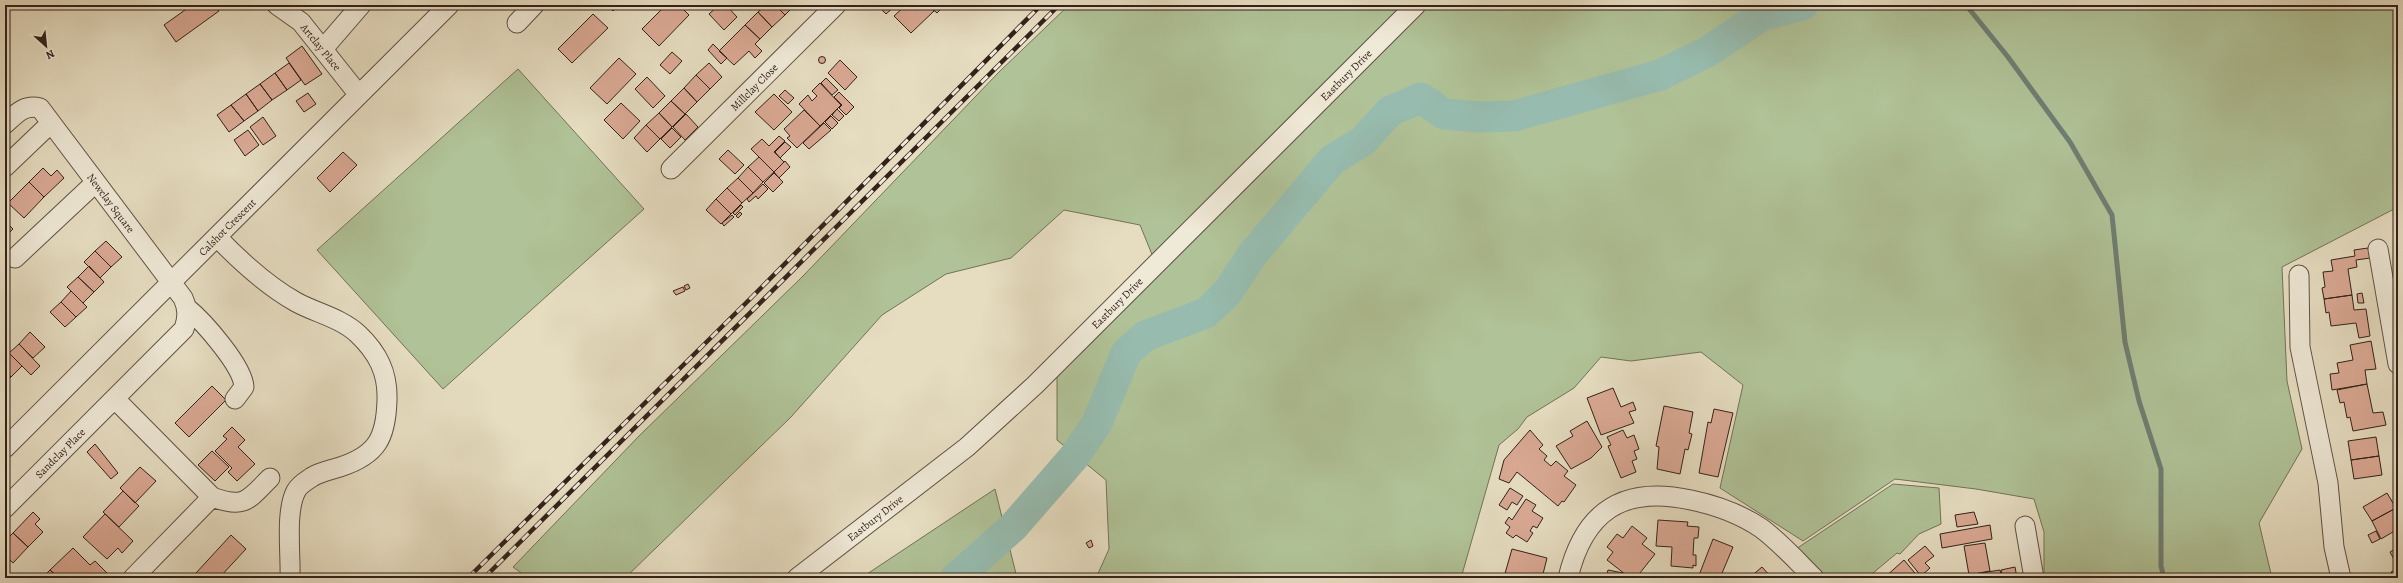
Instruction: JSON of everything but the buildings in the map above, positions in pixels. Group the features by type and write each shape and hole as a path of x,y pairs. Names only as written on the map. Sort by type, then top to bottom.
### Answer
{"street":[{"name":"Artclay Place","path":"277,5 301,22 359,95"},
{"path":"323,49 361,5"},
{"name":"Calshot Crescent","path":"5,448 449,5"},
{"path":"517,22 534,5"},
{"name":"Millclay Close","path":"671,169 836,5"},
{"name":"Eastbury Drive","path":"797,578 967,447 1035,386 1416,5"},
{"name":"Newclay Square","path":"5,124 17,112 33,106 40,108 171,284"},
{"path":"5,168 51,123"},
{"path":"15,258 96,183"},
{"path":"217,237 238,260 277,290 303,305 346,325 358,334 374,352 383,366 388,386 387,416 383,434 376,446 366,456 355,462 315,475 302,483 296,491 290,520 290,578"},
{"path":"2378,249 2398,364"},
{"path":"2299,275 2300,347 2328,483 2334,547 2341,578"},
{"path":"171,284 183,298 187,308 206,325 240,374 244,387 235,400"},
{"name":"Sandclay Place","path":"5,508 184,329 188,318 187,308"},
{"path":"115,399 212,497 231,504 240,503 248,499 270,478"},
{"path":"1568,578 1577,550 1591,525 1609,510 1629,498 1651,494 1703,502 1734,514 1761,528 1814,578"},
{"path":"133,578 212,497"},
{"path":"2025,526 2034,578"}],"green space":[{"path":"1069,5 2398,5 2398,207 2282,267 2287,381 2302,449 2259,523 2272,578 2044,578 2044,532 2034,499 1976,489 1895,479 1803,541 1720,488 1743,385 1701,352 1631,361 1601,357 1574,388 1527,417 1518,429 1499,445 1461,578 1096,578 1109,549 1106,480 1057,440 1057,374 1160,274 1140,225 1064,210 1011,258 946,274 882,315 791,417 625,578 528,578 513,567 639,436 803,276 999,72"},
{"path":"518,69 644,209 443,389 317,250"},
{"path":"1893,484 1939,488 1941,524 1919,534 1900,554 1897,553 1867,578 1826,578 1796,549"},
{"path":"995,489 1017,578 861,578"}],"waterway":[{"path":"956,578 1013,527 1074,457 1097,423 1126,353 1145,336 1206,313 1227,293 1252,255 1332,160 1363,141 1390,111 1421,98 1444,114 1479,117 1514,116 1660,75 1707,52 1761,16 1803,5"},
{"path":"1966,5 2008,57 2070,142 2112,215 2125,342 2139,401 2161,469 2161,566 2164,578"}],"railway":[{"path":"468,578 749,300 1041,5"},
{"path":"484,578 1059,5"}]}
